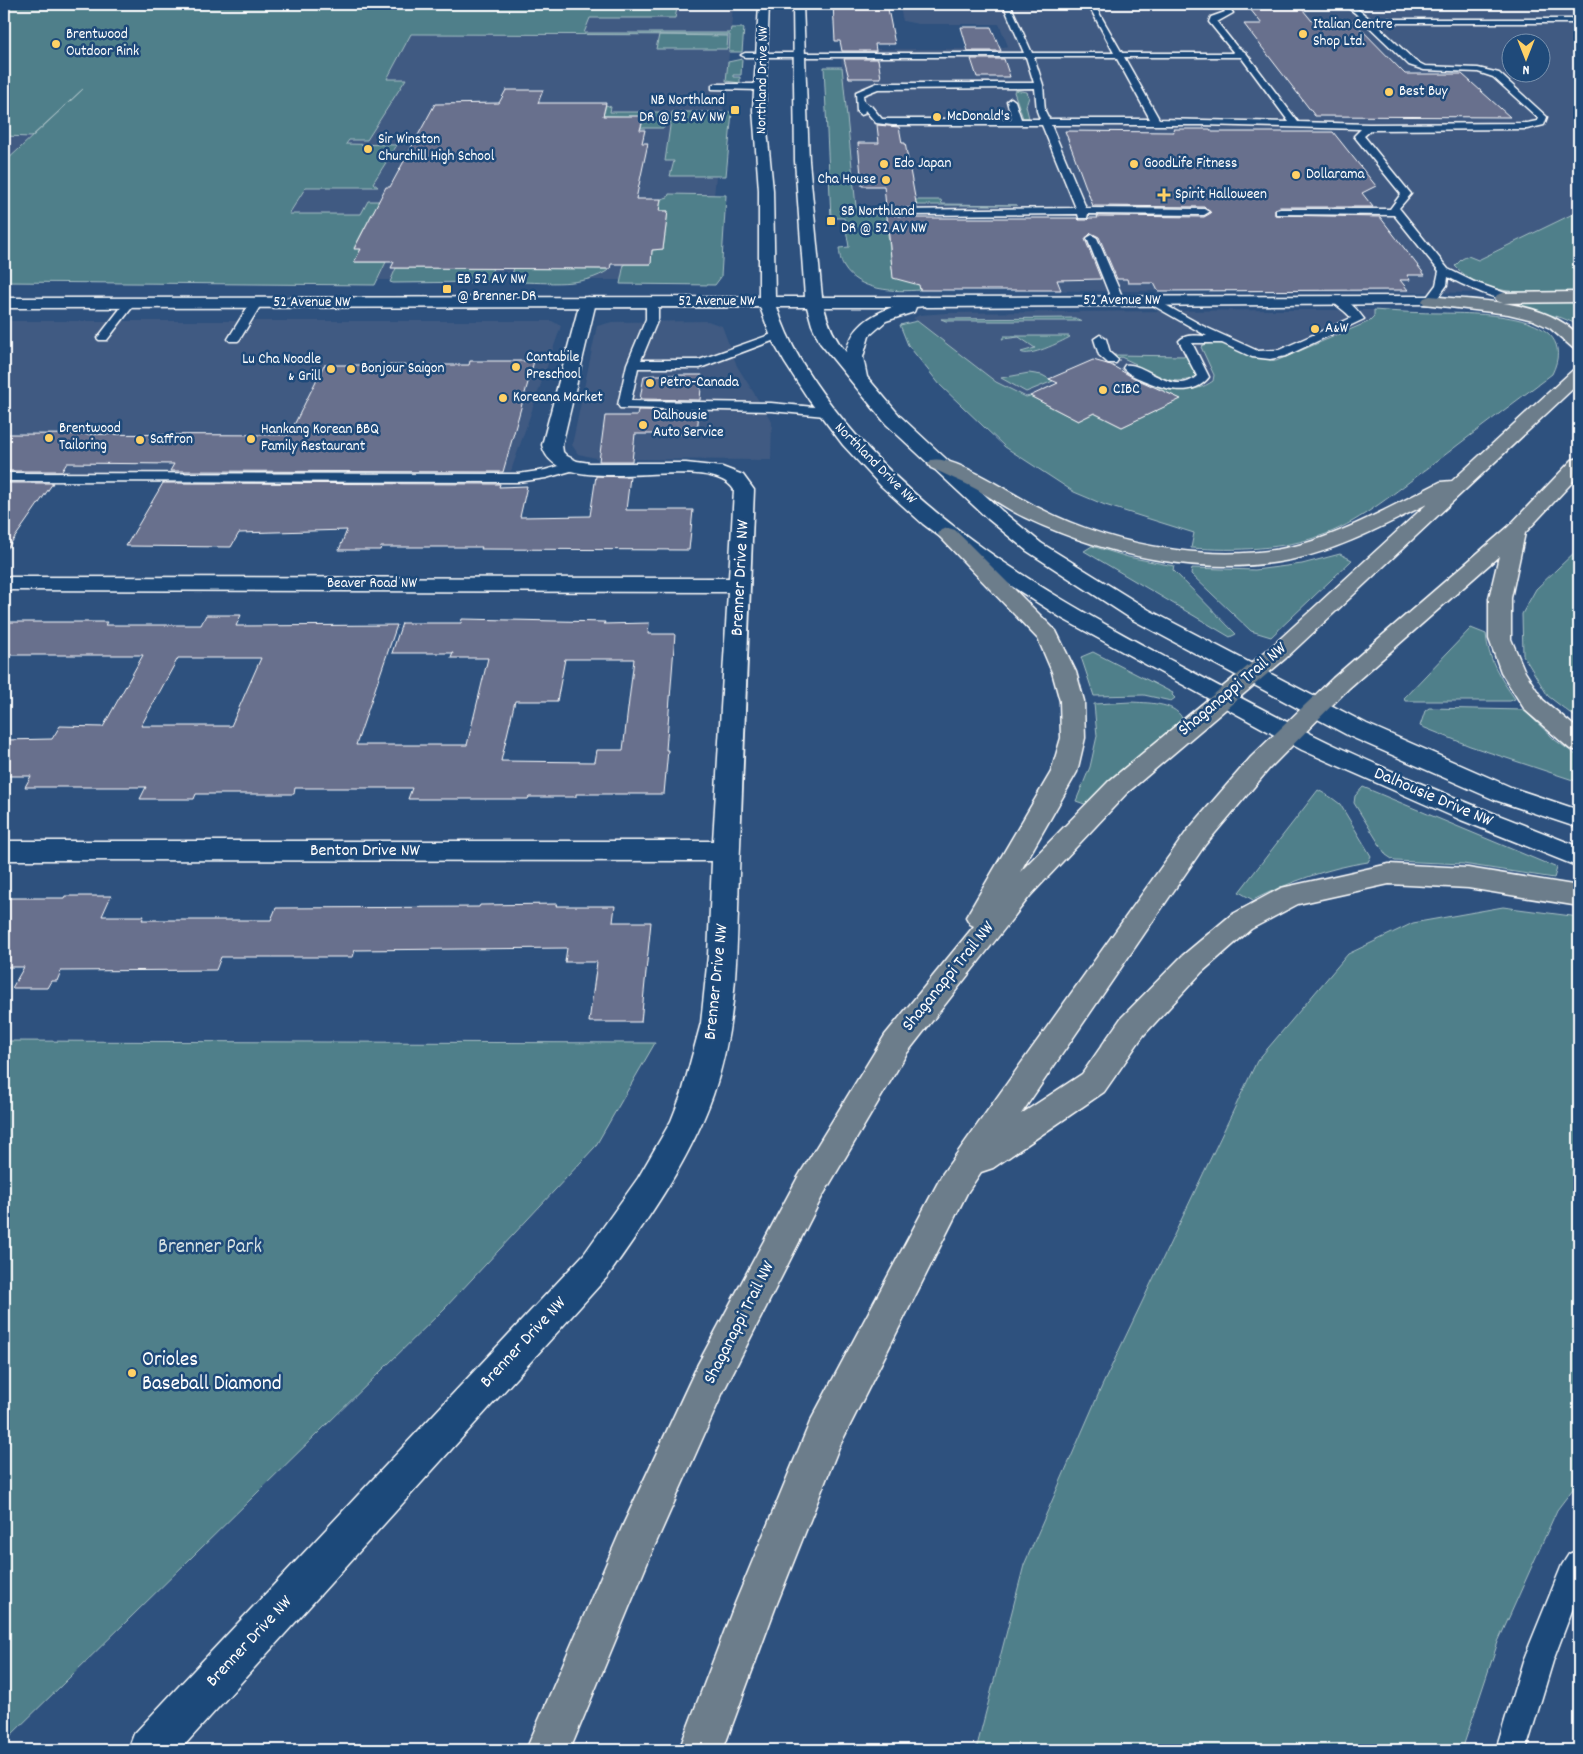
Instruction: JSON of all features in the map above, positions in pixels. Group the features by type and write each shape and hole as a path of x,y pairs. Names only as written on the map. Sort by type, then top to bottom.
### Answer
{"main road":[{"path":"1430,301 1579,298"},
{"path":"1430,301 1520,312 1551,322 1566,331 1579,344"},
{"name":"Shaganappi Trail NW","path":"548,1750 637,1539 711,1377 815,1179 896,1044 1020,889 1112,794 1222,698 1252,675 1476,472 1579,374"},
{"path":"938,464 976,481 1036,514 1090,534 1143,551 1213,558 1248,558 1282,555 1323,544 1367,525 1476,472"},
{"path":"701,1750 755,1606 824,1436 955,1183 969,1166 1196,838 1289,733 1348,676 1515,531 1579,464"},
{"path":"1515,531 1500,598 1500,639 1514,672 1534,705 1579,743"},
{"path":"939,990 1064,772 1073,738 1072,701 1064,672 1048,636 948,534"},
{"path":"969,1166 1093,1083 1132,1027 1192,964 1241,922 1291,895 1389,874 1468,878 1579,896"}],"street":[{"name":"Northland Drive NW","path":"764,4 759,110 766,190 767,302 778,335 792,362 826,412 863,456 948,534 1027,588 1102,632 1289,733"},
{"name":"Northland Drive NW","path":"798,4 802,160 814,302 820,325 829,343 893,420 938,464 995,515 1042,552 1141,615 1316,708"},
{"name":"52 Avenue NW","path":"4,303 1430,301"},
{"name":"Brenner Drive NW","path":"150,1750 596,1265 650,1188 685,1126 698,1093 716,1023 723,956 726,851 744,490 740,482 733,477 715,472 696,469 590,469 573,466 559,460 553,454 552,445 588,302"},
{"path":"858,378 854,355 865,327 881,316 927,302"},
{"name":"Beaver Road NW","path":"4,583 740,585"},
{"name":"Dalhousie Drive NW","path":"1316,708 1358,730 1504,794 1579,818"},
{"name":"Dalhousie Drive NW","path":"1289,733 1342,759 1496,825 1579,857"},
{"name":"Benton Drive NW","path":"4,850 726,851"}],"lane":[{"path":"1006,4 1028,55 1039,86 1042,99 1041,110 1082,214"},
{"path":"1091,4 1156,122"},
{"path":"1223,4 1229,13 1214,19 1214,22 1233,48 1243,55 1295,124"},
{"path":"1039,86 877,86 860,92 860,103 868,108 879,121 1156,122 1369,127 1527,126 1536,125 1544,120 1543,117 1496,75 1478,70 1433,69 1417,66 1358,11 1346,4"},
{"path":"1358,11 1369,11"},
{"path":"1368,21 1579,21"},
{"path":"746,55 1243,55"},
{"path":"715,87 761,87"},
{"path":"1011,101 1018,123"},
{"path":"1369,127 1359,136 1406,194 1394,208 1396,212 1444,271 1470,284 1510,298"},
{"path":"899,212 1082,214 1204,212"},
{"path":"1280,212 1396,212"},
{"path":"1092,238 1118,301"},
{"path":"1430,301 1441,285 1444,271"},
{"path":"1153,301 1199,328 1256,354 1277,355 1358,319 1349,308 1338,301"},
{"path":"103,338 130,302"},
{"path":"652,302 652,319 633,364 624,405 771,407 826,412"},
{"path":"234,339 256,303"},
{"path":"633,364 678,369 700,364 778,335"},
{"path":"1100,340 1105,355 1112,360"},
{"path":"1128,368 1166,384 1182,385 1199,381 1203,377 1185,341 1226,340"},
{"path":"674,406 676,391"},
{"path":"4,477 518,478 546,474 573,466"},
{"path":"1511,1750 1538,1661 1572,1575 1579,1564"}],"shaded area":[{"path":"315,4 733,4 731,33 567,33"},
{"path":"899,4 1579,4 1579,211 1478,260 1468,256 1457,263 1484,285 1528,293 920,290 919,283 893,275 884,206 856,205 840,49 995,49 1008,46 999,24 918,24 903,21"},
{"name":"Sir Winston Churchill High School","path":"142,34 731,35 705,280 4,280 4,136 31,136"},
{"path":"1374,310 1374,316 1368,322 1276,361 1264,359 1220,343 1206,344 1201,347 1214,375 1213,381 1194,390 1181,391 1154,385 1181,399 1122,427 1095,413 1078,421 1030,396 1026,397 996,382 913,318 920,315 946,313"},
{"path":"4,321 552,321 561,326 511,471 4,472"},
{"path":"708,321 722,326 737,366 772,422 771,460 600,459 578,454 572,445 597,326 612,322"}],"green space":[{"path":"4,4 550,4 549,7 639,5 638,9 677,9 675,18 590,18 584,33 730,33 731,28 744,28 742,52 729,52 730,35 411,34 387,79 406,79 367,140 349,140 346,144 397,145 373,183 378,187 306,187 289,214 361,214 368,201 387,201 383,210 374,210 354,248 361,249 354,262 386,262 375,285 4,282 4,163 83,89 31,137 4,136"},
{"path":"659,35 728,36 727,49 656,49"},
{"path":"742,59 741,75 733,75 733,77 740,77 740,83 726,81 728,62"},
{"path":"824,67 842,67 856,207 869,208 870,213 879,216 885,211 893,274 919,282 920,290 889,290 868,285 850,275 843,265 839,248 849,247 844,218 831,218"},
{"path":"1015,90 1027,92 1029,97 1026,106 1029,118 1023,118 1014,92"},
{"path":"606,105 611,107 610,112 667,112 664,128 641,128 644,117 603,116"},
{"path":"672,112 732,112 726,176 670,176 674,161 665,161"},
{"path":"669,194 726,195 721,277 715,285 620,284 624,264 651,264 652,250 663,249 668,211 659,211 661,199 668,197"},
{"path":"906,200 941,200 942,204 1017,205 906,205"},
{"path":"1579,211 1579,291 1530,293 1497,289 1467,277 1455,266 1468,256 1478,260"},
{"path":"396,268 493,268 486,282 393,283 390,282"},
{"path":"514,268 610,269 588,279 553,283 510,281"},
{"path":"1579,301 1579,325 1562,318 1521,307 1519,302"},
{"path":"1374,310 1478,314 1521,320 1540,327 1553,338 1558,353 1552,374 1391,495 1353,521 1326,534 1309,539 1276,546 1242,549 1191,548 1194,533 1105,505 1074,492 1005,447 940,385 908,345 900,325 917,321 996,382 1026,397 1030,396 1078,421 1094,413 1122,427 1180,399 1152,385 1183,390 1198,388 1213,381 1214,375 1201,347 1203,345 1221,344 1276,361 1368,322 1374,316"},
{"path":"1075,318 1082,321 946,321 941,319"},
{"path":"1004,336 1070,337 1045,349 1025,353 1021,352 1035,348 1019,337 1002,339"},
{"path":"1114,355 1188,356 1197,373 1194,378 1178,381 1170,380 1148,373 1133,366 1136,364 1121,357 1117,358"},
{"path":"1029,373 1042,375 1053,381 1026,392 1001,378"},
{"path":"1092,546 1128,557 1174,566 1173,570 1236,634 1230,637 1084,551"},
{"path":"1579,548 1579,720 1548,696 1523,655 1522,614 1536,589"},
{"path":"1340,554 1352,560 1271,637 1251,631 1191,574 1192,568 1255,570 1302,564"},
{"path":"1471,628 1486,634 1489,652 1496,668 1504,684 1515,699 1510,701 1405,701 1404,698"},
{"path":"1093,652 1173,693 1172,695 1175,698 1171,701 1144,695 1094,696 1081,657"},
{"path":"1131,702 1166,706 1173,709 1182,718 1093,807 1076,801 1090,767 1097,736 1094,704"},
{"path":"1429,708 1524,710 1555,740 1579,757 1579,782 1470,746 1420,726 1425,711"},
{"path":"1363,787 1557,868 1554,878 1463,864 1395,861 1386,855 1354,803 1355,796"},
{"path":"1318,790 1340,804 1371,856 1368,862 1309,876 1253,900 1239,892"},
{"path":"1503,907 1579,917 1579,1481 1557,1510 1498,1642 1462,1750 976,1750 1024,1565 1102,1386 1257,1061 1348,954 1413,923"},
{"name":"Brenner Park","path":"4,1041 655,1043 595,1147 445,1308 4,1742"}],"building":[{"path":"833,4 887,4 895,44 875,44 876,51 842,51 840,41 835,41"},
{"path":"1246,4 1298,4 1312,21 1353,21 1405,74 1462,74 1510,117 1315,116 1244,24 1262,24"},
{"path":"961,27 991,27 1001,51 968,51"},
{"path":"844,59 878,59 881,78 849,78"},
{"path":"971,59 1004,59 1010,77 977,77"},
{"path":"506,90 543,90 538,103 606,103 603,116 644,116 640,130 645,130 642,143 648,143 636,199 661,199 659,211 668,211 663,249 652,250 651,264 611,264 610,269 391,268 394,262 354,262 361,249 354,249 386,187 390,187 435,104 499,103"},
{"path":"877,125 899,127 902,143 905,143 917,208 895,208 894,215 919,218 1077,218 1079,220 1087,220 1089,218 1098,218 1097,216 1204,217 1211,213 1204,207 1093,206 1065,131 1174,132 1173,129 1210,129 1212,132 1333,132 1376,186 1362,193 1373,207 1280,207 1275,209 1275,215 1380,217 1425,275 1407,275 1410,280 1400,280 1408,290 1158,291 1154,283 1128,283 1127,279 1117,279 1099,237 1091,233 1085,239 1101,279 1057,280 1061,290 920,290 919,285 893,278 884,186 862,186 858,143 879,143"},
{"name":"CIBC","path":"1093,360 1111,365 1134,378 1181,399 1122,427 1094,413 1078,421 1030,396 1058,383 1049,379"},
{"path":"470,361 534,361 503,472 170,471 174,464 67,463 62,471 4,471 4,434 289,435 324,365 469,365"},
{"path":"702,375 700,400 640,399 644,376"},
{"path":"638,410 699,411 697,434 635,434 632,461 599,461 605,416 637,416"},
{"path":"596,476 630,477 626,510 693,510 689,550 381,547 380,550 339,550 347,530 239,533 231,547 126,546 163,483 500,484 499,487 527,486 520,517 590,516"},
{"path":"4,483 53,483 4,553"},
{"path":"206,615 241,615 236,626 397,625 356,745 467,745 488,658 451,658 453,653 392,653 402,623 461,623 462,619 605,622 604,624 649,623 648,634 675,634 664,794 576,794 576,797 529,797 528,799 408,799 412,788 295,788 294,794 196,794 194,799 140,799 146,787 25,787 31,776 4,776 4,740 52,739 60,726 103,727 143,655 4,655 4,622 107,622 105,625 201,625","holes":["178,658 261,658 231,726 141,726","565,659 634,659 623,750 597,750 595,762 501,761 515,701 557,701"]},
{"path":"65,896 111,896 102,916 144,916 142,920 271,920 276,908 479,907 480,905 557,904 556,906 615,906 613,922 651,922 641,1022 589,1022 597,962 565,962 567,948 355,950 353,957 221,957 216,970 61,971 57,981 51,981 47,988 12,988 24,967 4,967 4,898 64,898"}],"place":[{"name":"Italian Centre Shop Ltd.","path":"1303,34"},
{"name":"Brentwood Outdoor Rink","path":"56,44"},
{"name":"Best Buy","path":"1389,92"},
{"name":"NB Northland DR @ 52 AV NW","path":"735,110"},
{"name":"McDonald's","path":"937,117"},
{"name":"Sir Winston Churchill High School","path":"368,149"},
{"name":"Edo Japan","path":"884,164"},
{"name":"GoodLife Fitness","path":"1134,164"},
{"name":"Dollarama","path":"1296,175"},
{"name":"Cha House","path":"886,180"},
{"name":"Spirit Halloween","path":"1164,195"},
{"name":"SB Northland DR @ 52 AV NW","path":"831,221"},
{"name":"EB 52 AV NW @ Brenner DR","path":"447,289"},
{"name":"A&W","path":"1315,329"},
{"name":"Cantabile Preschool","path":"516,367"},
{"name":"Lu Cha Noodle & Grill","path":"331,369"},
{"name":"Bonjour Saigon","path":"351,369"},
{"name":"Petro-Canada","path":"650,383"},
{"name":"CIBC","path":"1103,390"},
{"name":"Koreana Market","path":"503,398"},
{"name":"Dalhousie Auto Service","path":"643,425"},
{"name":"Brentwood Tailoring","path":"49,438"},
{"name":"Hankang Korean BBQ Family Restaurant","path":"251,439"},
{"name":"Saffron","path":"140,440"},
{"name":"Orioles Baseball Diamond","path":"132,1373"}]}
